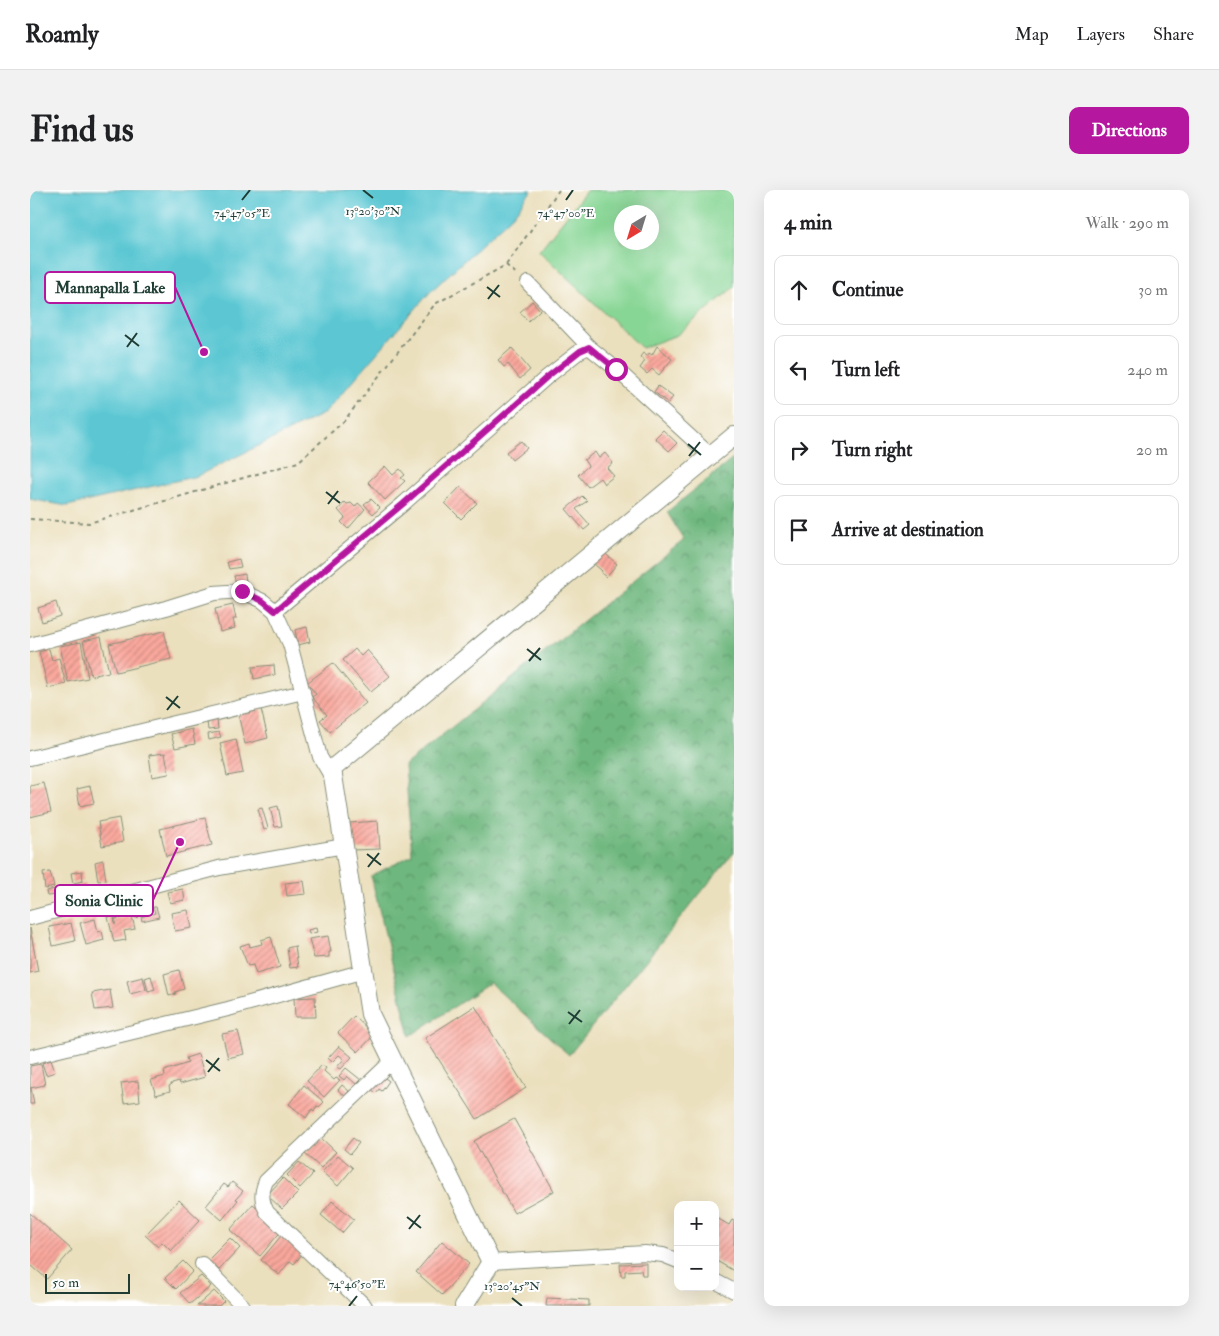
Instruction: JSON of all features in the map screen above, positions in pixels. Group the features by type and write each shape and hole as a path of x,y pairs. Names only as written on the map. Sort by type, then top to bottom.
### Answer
{"street":[{"path":"528,283 589,347 616,369 711,456"},
{"path":"275,611 403,504 547,377 580,351 589,347"},
{"path":"491,1262 370,1014 332,769 734,436"},
{"path":"30,645 214,593 242,591 263,601 275,611 290,644 320,757 334,782"},
{"path":"30,758 303,692"},
{"path":"30,918 219,868 344,846"},
{"path":"30,1058 228,1009 364,972"},
{"path":"365,1306 267,1212 262,1201 262,1192 266,1181 393,1060"},
{"path":"491,1262 646,1253 662,1255 674,1260"},
{"path":"464,1306 491,1262"},
{"path":"202,1264 243,1306"},
{"path":"719,1283 734,1290"}],"path":[{"path":"30,519 89,523 298,462 344,421 435,304 506,265 559,190"},
{"path":"506,265 528,283"}],"green space":[{"path":"587,190 734,190 734,287 677,335 642,348 539,251"},
{"path":"734,458 734,852 569,1055 490,983 410,1036 371,876 412,855 405,765 684,540 667,512"}],"water":[{"path":"30,190 532,190 513,215 431,291 325,413 197,476 67,506 30,499"}],"building":[{"path":"532,301 540,310 528,321 520,312"},
{"path":"657,346 672,359 659,375 652,369 647,374 640,368 645,361 640,357 643,353 647,356 649,353 652,355"},
{"path":"512,348 530,370 520,379 508,364 504,367 498,360"},
{"path":"658,386 673,397 668,403 654,392"},
{"path":"663,430 677,443 669,451 655,438"},
{"path":"521,441 527,448 512,460 506,452"},
{"path":"595,452 599,458 605,453 613,463 607,468 614,476 604,484 600,478 588,487 578,475 588,466 584,460"},
{"path":"385,466 393,475 400,469 405,475 401,478 405,481 385,500 368,482"},
{"path":"460,487 477,503 461,519 445,503"},
{"path":"582,496 587,501 576,509 590,525 584,530 566,509"},
{"path":"371,499 380,508 373,514 364,504"},
{"path":"345,502 347,504 351,503 355,507 358,503 365,509 348,529 341,522 345,518 338,510"},
{"path":"599,548 617,564 606,577 593,563"},
{"path":"239,559 241,567 229,569 227,562"},
{"path":"245,574 246,582 236,584 234,576"},
{"path":"56,602 60,616 42,622 38,608"},
{"path":"233,605 236,619 233,619 235,628 220,632 215,609"},
{"path":"307,627 310,642 298,645 295,630"},
{"path":"164,631 171,659 116,672 109,644"},
{"path":"101,637 109,672 91,676 83,641"},
{"path":"81,642 88,678 68,682 60,646"},
{"path":"49,649 52,660 59,658 66,684 48,688 39,652"},
{"path":"355,649 361,656 367,650 390,676 371,692 343,660"},
{"path":"333,663 366,703 330,732 320,720 327,715 312,697 316,694 307,683"},
{"path":"274,665 275,675 254,679 252,667"},
{"path":"261,709 268,738 245,744 238,714"},
{"path":"217,720 218,729 208,730 207,721"},
{"path":"192,729 195,744 175,748 171,734"},
{"path":"219,732 221,737 209,740 208,734"},
{"path":"236,739 243,773 227,776 220,743"},
{"path":"165,753 169,774 152,777 149,755"},
{"path":"44,783 51,812 30,817 30,786"},
{"path":"90,786 94,803 80,806 77,789"},
{"path":"278,806 282,826 275,827 270,808"},
{"path":"262,808 268,828 264,830 258,809"},
{"path":"119,818 123,842 102,846 98,822"},
{"path":"205,818 212,845 166,856 160,829"},
{"path":"378,821 380,849 352,850 350,823"},
{"path":"103,860 106,880 98,881 95,862"},
{"path":"82,871 83,881 73,883 71,873"},
{"path":"50,872 54,887 45,889 43,873"},
{"path":"304,881 306,894 287,896 285,883"},
{"path":"85,884 86,889 74,890 73,886"},
{"path":"55,889 56,895 47,896 46,891"},
{"path":"183,889 185,900 170,903 167,892"},
{"path":"153,907 156,907 159,917 142,921 141,917 155,913"},
{"path":"138,910 139,917 135,918 134,911"},
{"path":"188,910 192,928 175,931 171,913"},
{"path":"114,916 115,925 115,919 132,916 135,929 124,931 126,940 114,942 108,917"},
{"path":"95,919 98,932 102,931 104,940 86,945 80,923"},
{"path":"71,923 75,941 53,946 49,927"},
{"path":"30,928 38,971 30,973"},
{"path":"316,928 317,932 309,934 308,930"},
{"path":"328,936 331,952 329,952 329,957 314,958 309,939"},
{"path":"271,937 280,967 256,974 253,965 248,966 240,946 249,943 250,947 262,944 261,940"},
{"path":"295,946 298,967 290,968 287,948"},
{"path":"179,970 184,989 169,996 164,974"},
{"path":"151,976 155,990 148,992 145,978"},
{"path":"143,977 146,990 130,994 127,981"},
{"path":"110,990 113,1008 95,1010 92,993"},
{"path":"315,997 316,1017 295,1017 294,998"},
{"path":"475,1006 526,1088 477,1119 425,1038"},
{"path":"354,1016 374,1035 358,1052 338,1033"},
{"path":"238,1031 244,1054 228,1058 222,1034"},
{"path":"339,1046 352,1057 341,1069 337,1067 344,1059 339,1055 332,1062 328,1058"},
{"path":"198,1054 205,1077 180,1084 179,1081 172,1083 169,1086 170,1091 156,1095 151,1080 165,1076 164,1071 188,1063 186,1058"},
{"path":"51,1060 55,1072 46,1075 42,1063"},
{"path":"41,1064 45,1085 30,1088 30,1066"},
{"path":"322,1065 326,1068 324,1071 334,1080 336,1078 340,1080 324,1097 307,1081"},
{"path":"346,1068 361,1080 357,1085 347,1076 344,1080 339,1076"},
{"path":"381,1075 389,1081 382,1091 379,1089 376,1093 370,1088"},
{"path":"138,1081 140,1101 124,1103 121,1083"},
{"path":"304,1085 324,1102 319,1107 317,1106 314,1111 312,1109 306,1118 289,1104"},
{"path":"342,1085 349,1091 345,1096 338,1090"},
{"path":"31,1088 34,1104 30,1104"},
{"path":"514,1119 554,1191 514,1213 474,1141"},
{"path":"320,1137 336,1152 321,1168 305,1154"},
{"path":"353,1138 359,1143 350,1154 344,1149"},
{"path":"338,1155 353,1168 338,1186 322,1172"},
{"path":"299,1162 313,1174 300,1188 287,1175"},
{"path":"283,1178 298,1193 282,1209 267,1195"},
{"path":"232,1182 243,1191 222,1220 206,1206 224,1184 228,1187"},
{"path":"179,1200 200,1220 171,1251 162,1242 158,1247 145,1235"},
{"path":"332,1201 354,1219 342,1233 321,1215"},
{"path":"253,1204 283,1229 260,1256 230,1230"},
{"path":"30,1213 72,1250 47,1279 30,1266"},
{"path":"719,1219 729,1225 732,1220 734,1221 734,1271 719,1262"},
{"path":"281,1236 303,1253 294,1264 290,1261 279,1275 261,1260"},
{"path":"230,1238 240,1248 219,1270 208,1260"},
{"path":"442,1241 469,1264 442,1295 416,1272"},
{"path":"183,1261 193,1271 176,1289 165,1278"},
{"path":"646,1263 646,1275 642,1275 641,1270 625,1271 625,1276 621,1276 620,1264"},
{"path":"201,1276 211,1286 190,1304 180,1293"},
{"path":"214,1291 224,1301 219,1306 197,1306"},
{"path":"547,1298 589,1300 589,1306 546,1306"}],"place":[{"name":"Mannapalla Lake","path":"204,352"},
{"name":"Sonia Clinic","path":"180,842"}],"route":[{"path":"242,591 263,601 275,611 403,504 547,377 580,351 589,347 616,369"}]}
